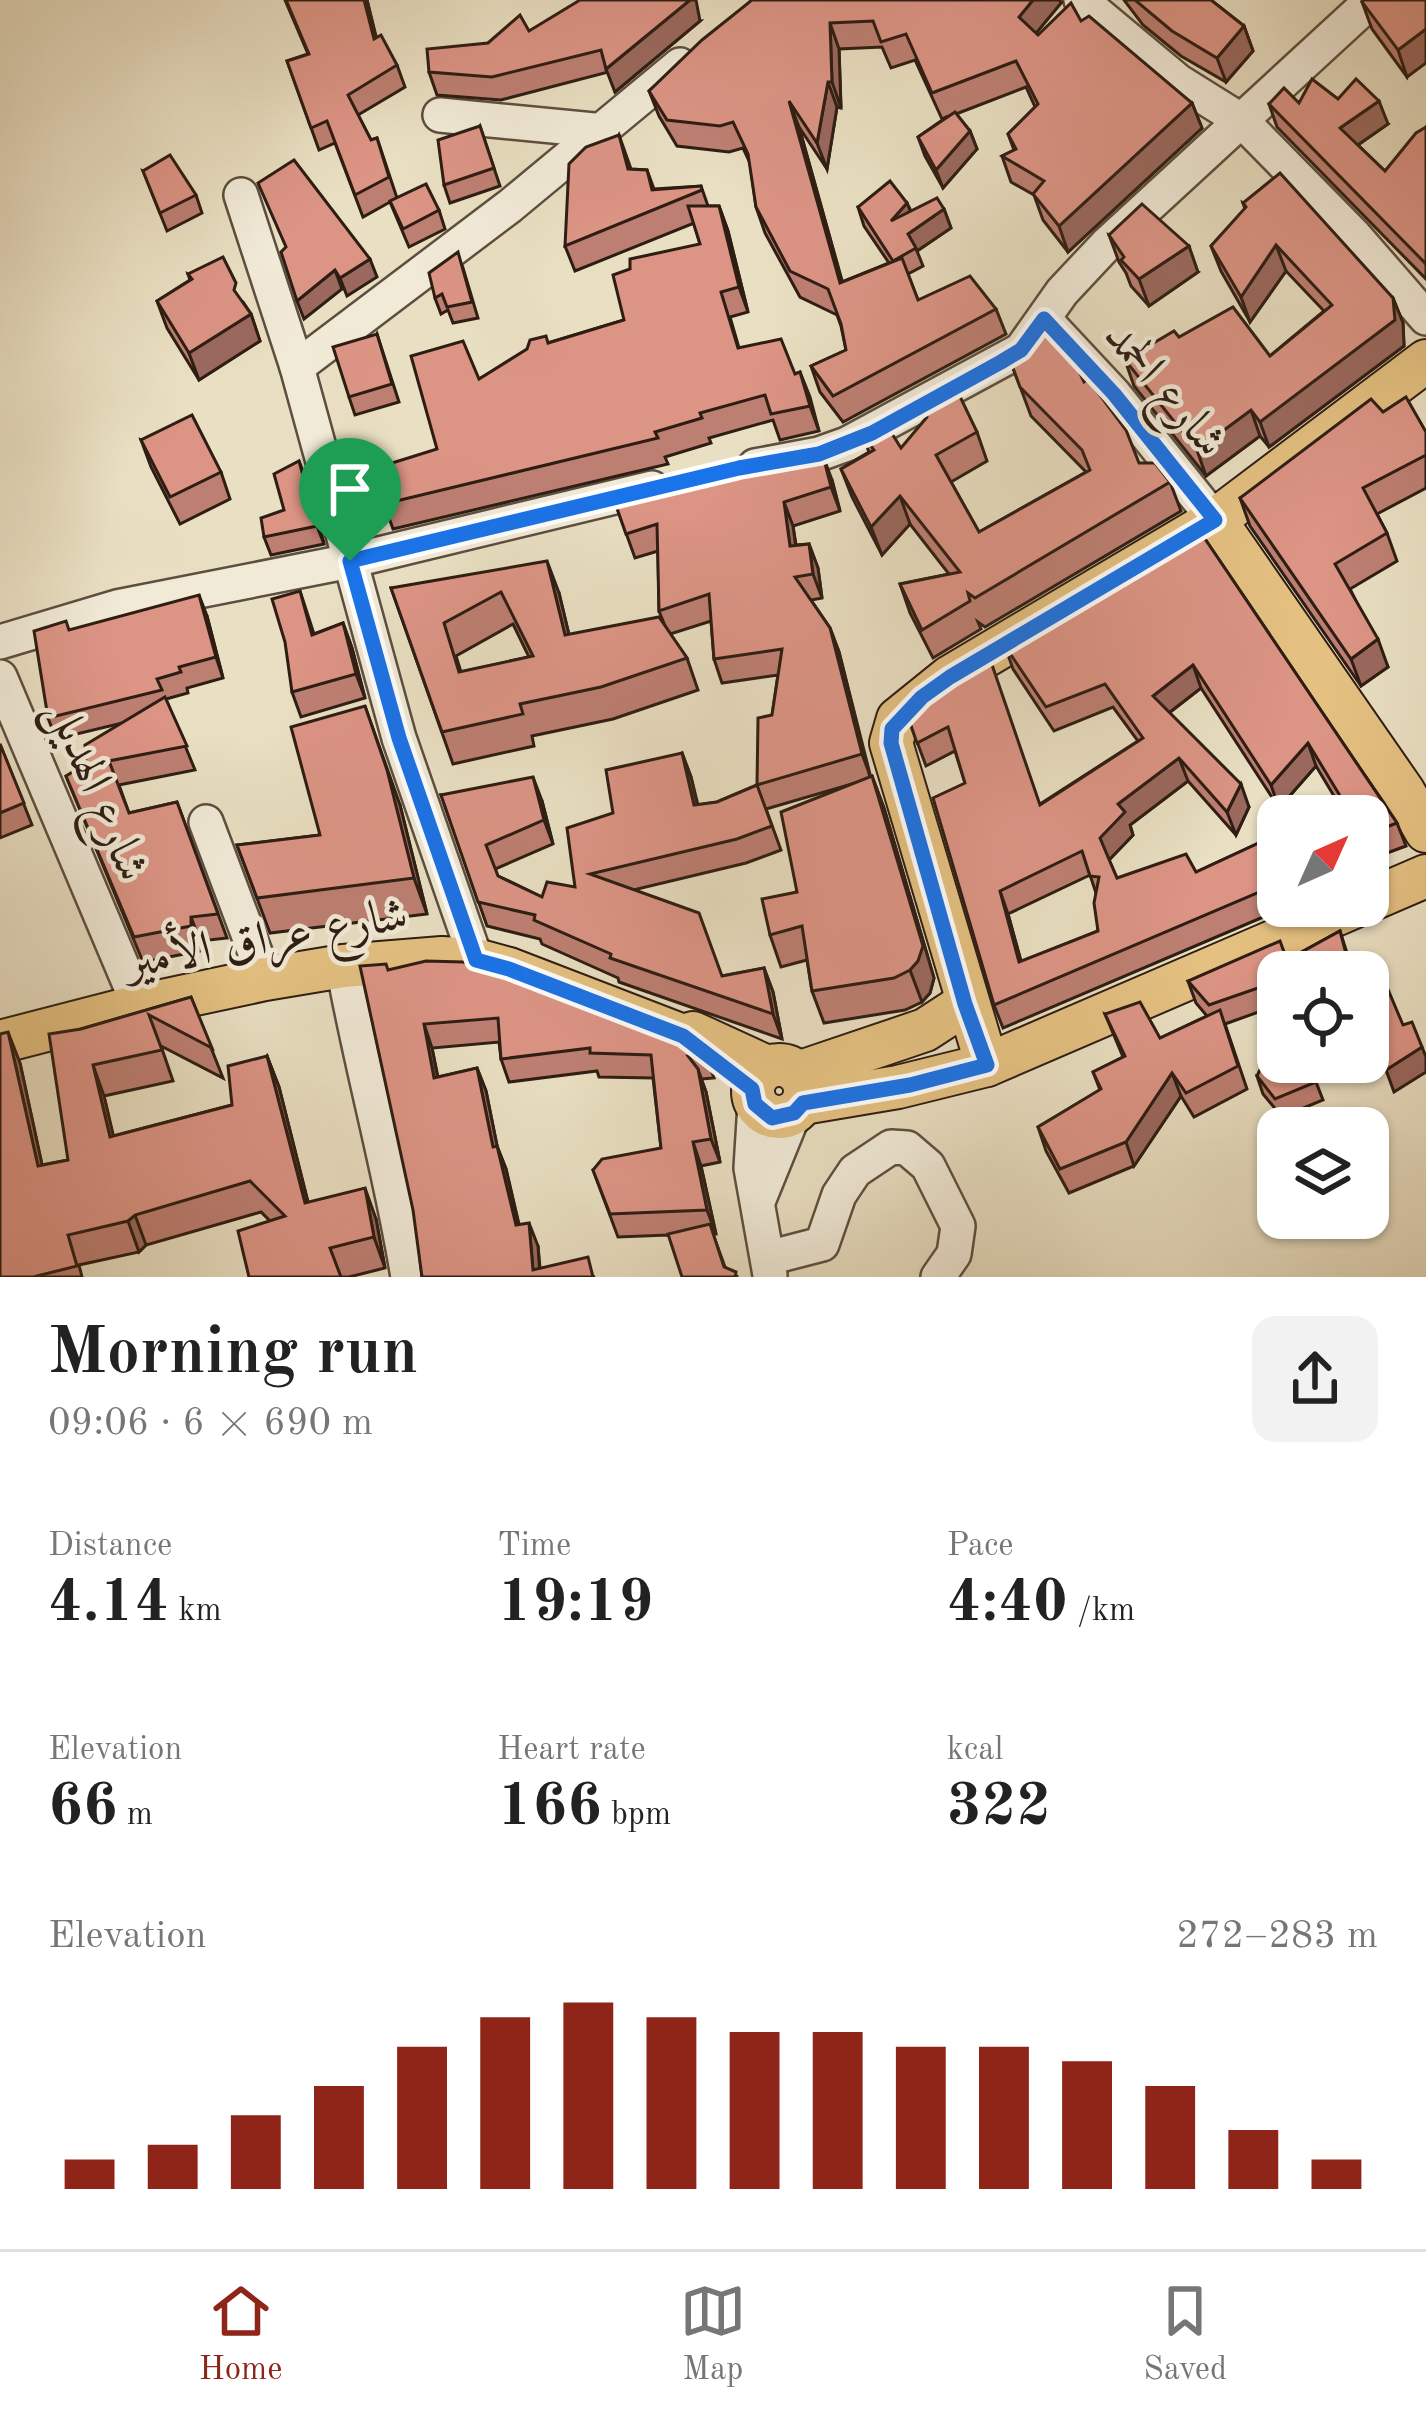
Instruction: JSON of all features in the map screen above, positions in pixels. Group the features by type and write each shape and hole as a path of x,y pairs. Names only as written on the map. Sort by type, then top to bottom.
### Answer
{"main road":[{"path":"987,1065 965,1004 891,743 892,729 922,697 950,677 1215,520 1426,361"},
{"path":"1215,520 1426,830"},
{"path":"1389,892 1426,876"},
{"path":"778,1092 910,1085 987,1065 1307,927"},
{"name":"شارع عراق الأمير","path":"0,1042 265,979 411,959 476,960 683,1036 693,1034 778,1092"},
{"path":"778,1092 925,1030 965,1004"}],"street":[{"path":"1081,0 1178,80 1242,122 1354,235 1426,318"},
{"path":"718,473 819,454 872,433 1021,350 1071,281 1106,245 1372,0"},
{"path":"296,367 604,131 710,40"},
{"path":"440,116 604,131"},
{"path":"241,195 296,367 399,738 476,960"},
{"name":"شارع الحمد","path":"1044,319 1114,394 1215,520"},
{"path":"0,641 117,607 350,561 675,483"},
{"name":"شارع الهديل","path":"0,677 139,1006"},
{"path":"206,822 265,979"},
{"path":"343,966 362,1072 389,1168 407,1277"},
{"path":"778,1092 750,1150 769,1268 821,1244 846,1182 867,1162 891,1147 900,1147 915,1152 928,1166 958,1226 954,1254 938,1277"}],"building":[{"path":"286,0 364,0 374,39 381,35 397,65 348,95 371,140 377,138 389,177 355,195 327,121 311,128 287,61 309,54"},
{"path":"580,0 690,0 606,69 601,50 492,77 429,72 427,49 488,43 520,15 529,31"},
{"path":"752,0 1033,0 1019,17 1038,35 1071,3 1081,21 1089,16 1192,103 1059,226 1033,194 1044,181 1002,156 1016,149 1008,134 1038,104 1016,61 932,93 906,34 881,42 873,21 830,23 832,82 828,82 817,143 789,101 840,283 902,258 918,300 970,276 996,309 833,396 811,366 846,350 841,324 828,289 790,271 756,207 748,154 733,122 720,126 667,120 649,91"},
{"path":"1135,0 1211,0 1244,26 1217,58 1172,31"},
{"path":"1364,0 1426,0 1426,29 1398,50"},
{"path":"1312,79 1338,99 1356,79 1379,101 1340,128 1385,171 1426,127 1426,264 1269,104 1284,88 1299,103"},
{"path":"955,112 970,131 936,170 918,137"},
{"path":"480,126 494,168 444,185 438,140"},
{"path":"619,135 628,169 647,170 652,190 701,186 702,190 565,246 569,164 586,147"},
{"path":"170,155 196,195 160,213 143,171"},
{"path":"294,160 370,259 340,278 335,270 297,301 281,252 286,247 258,183"},
{"path":"1280,173 1393,298 1395,320 1260,422 1251,410 1197,450 1125,360 1174,331 1179,337 1233,307 1270,356 1332,305 1276,245 1241,297 1211,246 1246,207 1243,203"},
{"path":"890,181 907,203 891,221 937,198 944,209 908,234 916,248 893,261 858,207"},
{"path":"426,184 439,210 403,229 390,201"},
{"path":"1142,204 1189,246 1139,279 1121,260 1124,257 1109,235"},
{"path":"688,206 719,206 739,287 721,292 738,348 781,339 795,374 800,372 810,406 771,414 765,395 700,413 702,418 655,432 658,438 384,504 376,468 437,449 411,356 463,341 479,379 527,349 530,340 546,336 548,343 624,320 613,275 630,269 630,259 700,244"},
{"path":"458,252 472,302 447,307 442,294 435,298 429,273"},
{"path":"223,257 236,283 234,290 251,314 189,353 157,301 192,279 188,274"},
{"path":"1034,326 1078,369 1084,382 1088,379 1126,430 1139,463 1155,463 1170,482 975,598 968,593 970,601 922,630 900,584 960,572 900,496 871,527 841,469 874,450 862,427 882,418 901,448 927,417 926,412 956,388 977,432 936,455 979,532 1090,470 1082,450 1020,387 1006,349"},
{"path":"377,334 392,384 349,397 333,347"},
{"path":"1406,397 1426,432 1426,455 1363,488 1387,533 1335,564 1378,639 1351,659 1240,498 1371,399 1383,412"},
{"path":"192,415 221,472 170,497 141,440"},
{"path":"823,456 831,487 784,502 790,546 809,544 813,574 795,577 830,628 862,754 757,785 758,718 772,715 782,649 714,659 709,594 659,611 657,524 626,534 612,494 722,467"},
{"path":"299,461 317,526 264,537 261,518 284,510 274,474"},
{"path":"1201,533 1378,795 1340,795 1308,743 1271,785 1193,665 1153,696 1241,784 1227,812 1179,758 1118,804 1125,812 1100,838 1117,878 1186,854 1196,872 1257,844 1257,893 994,1005 933,798 965,783 948,727 917,743 909,720 912,711 956,675 989,656 1040,805 1143,738 1105,684 1046,707 1005,646","holes":["1082,851 1090,876 1099,877 1094,903 1098,931 1019,962 1000,891"]},
{"path":"547,561 565,635 659,617 687,658 601,687 520,704 523,714 442,732 391,588","holes":["501,592 533,656 459,672 444,623"]},
{"path":"300,591 312,635 343,623 356,674 292,692 285,642 272,599"},
{"path":"199,595 216,657 157,679 162,690 48,718 34,631 66,621 69,630"},
{"path":"165,697 187,746 109,761 129,813 177,802 218,914 191,917 191,926 134,937 66,776 86,764 85,745"},
{"path":"365,706 387,770 414,878 257,898 237,845 320,835 291,727"},
{"path":"0,744 24,803 0,813"},
{"path":"682,753 694,805 717,802 757,785 772,826 737,839 590,874 699,913 722,976 764,968 773,1014 610,958 611,954 534,920 535,915 478,902 441,795 533,777 544,820 486,845 498,876 542,897 547,882 575,887 567,828 613,813 606,770"},
{"path":"872,776 923,946 910,970 894,978 812,991 802,926 770,935 762,899 797,892 781,812"},
{"path":"1340,931 1345,951 1303,951"},
{"path":"1280,941 1284,951 1257,951"},
{"path":"1257,951 1257,988 1209,1005 1188,981"},
{"path":"426,961 463,962 493,970 706,1055 688,1056 698,1069 711,1139 693,1142 707,1210 610,1214 593,1170 602,1159 661,1148 651,1055 590,1053 590,1048 501,1059 498,1018 424,1024 434,1078 477,1068 516,1225 529,1223 533,1270 588,1257 593,1277 422,1277 413,1210 360,966 386,964 388,970"},
{"path":"1389,992 1403,1025 1412,1022 1422,1047 1389,1068"},
{"path":"191,997 212,1048 149,1015 162,1050 93,1065 110,1137 232,1105 228,1066 267,1056 305,1203 365,1188 374,1237 330,1248 341,1277 249,1277 238,1231 285,1216 250,1181 128,1221 68,1235 77,1266 33,1277 0,1277 0,1034 8,1032 38,1166 68,1160 49,1034"},
{"path":"1140,1002 1160,1038 1220,1010 1238,1066 1186,1093 1172,1073 1126,1142 1060,1169 1038,1127 1101,1089 1093,1072 1125,1056 1105,1014"},
{"path":"1262,1083 1314,1083 1275,1099"},
{"path":"710,1224 724,1267 736,1272 735,1277 682,1277 668,1234"}],"route":[{"path":"1044,319 1114,394 1215,520 950,677 898,719 891,743 965,1004 987,1065 910,1085 803,1103 784,1118 762,1112 752,1089 683,1036 476,960 399,738 350,561 739,468 819,454 872,433 1021,350 1044,319"}]}
